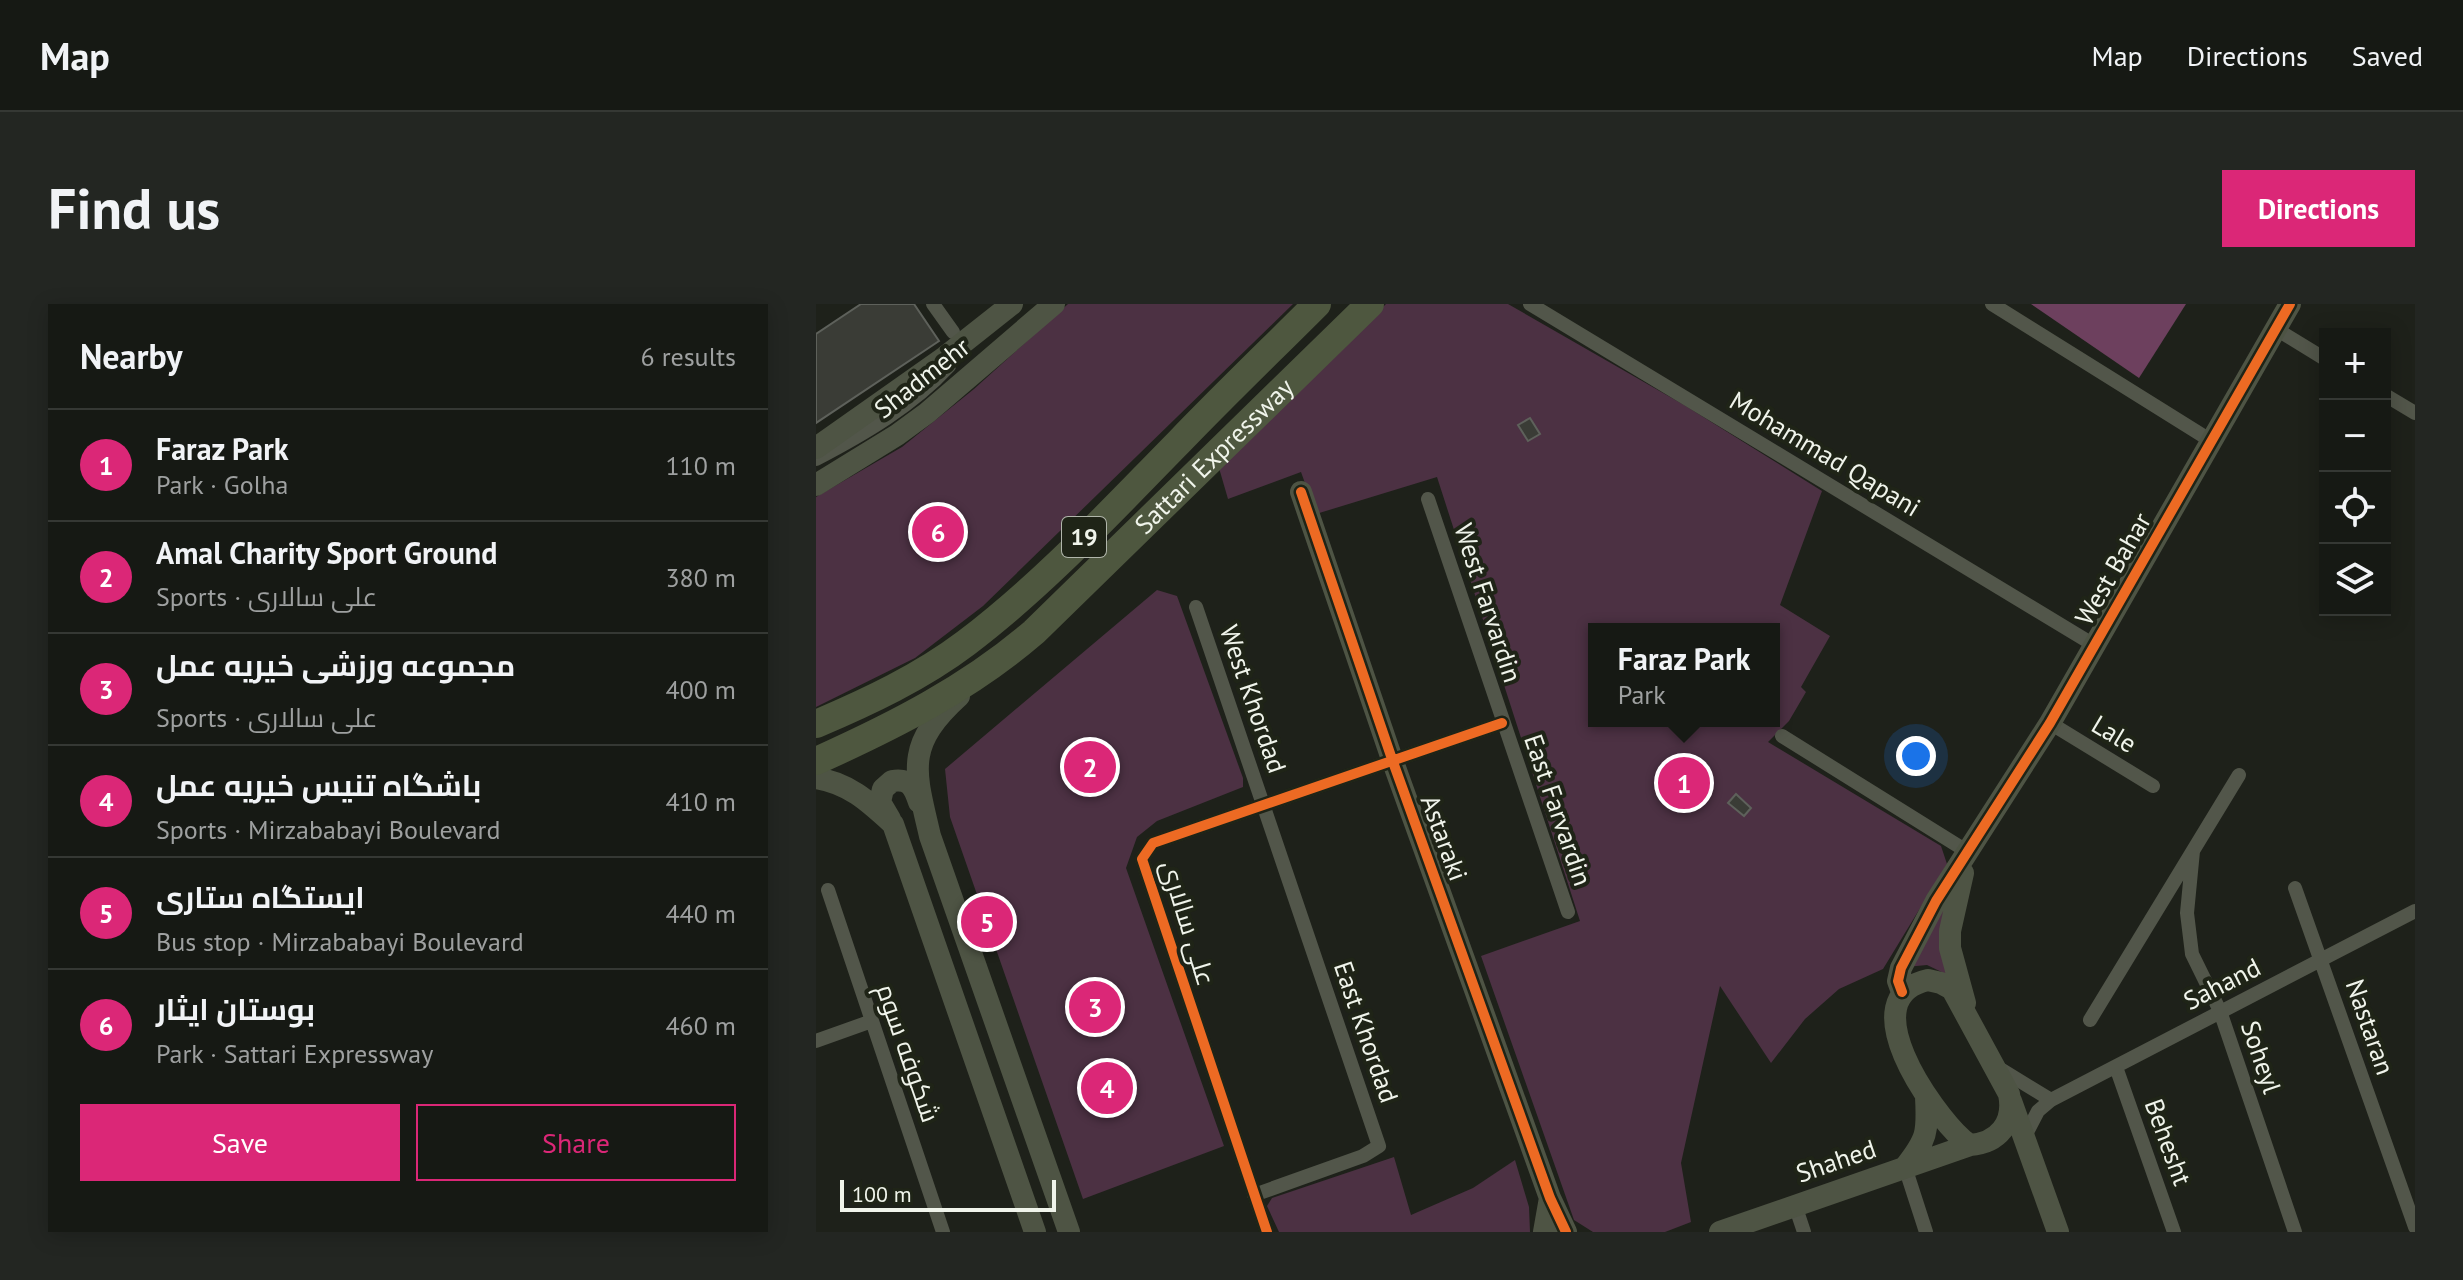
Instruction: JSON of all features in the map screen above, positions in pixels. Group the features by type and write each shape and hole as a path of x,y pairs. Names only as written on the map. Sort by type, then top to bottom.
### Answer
{"highway":[{"name":"Sattari Expressway","path":"816,724 871,700 923,671 1002,614 1063,558 1317,304"},
{"name":"Sattari Expressway","path":"816,761 919,712 986,670 1034,632 1370,304"}],"street":[{"path":"933,304 953,332"},
{"name":"Shadmehr","path":"816,448 945,357 1012,304"},
{"name":"Shadmehr","path":"816,485 927,413 1054,304"},
{"name":"Mohammad Qapani","path":"1530,304 2094,645"},
{"path":"1992,304 2213,442"},
{"name":"West Bahar","path":"1926,1097 1894,1028 1894,1015 1902,992 1898,981 1913,942 2050,723 2290,304"},
{"path":"2276,329 2319,355"},
{"path":"816,459 855,439 896,412 924,391 949,366"},
{"path":"2391,399 2415,413"},
{"name":"Astaraki","path":"1301,492 1393,762 1550,1198 1566,1232"},
{"name":"West Farvardin","path":"1428,499 1502,723"},
{"name":"West Khordad","path":"1196,607 1264,806"},
{"path":"930,836 916,774 922,745 930,727 943,711 986,670"},
{"name":"علی سالاری","path":"1267,1232 1142,859 1153,843 1502,723"},
{"name":"East Farvardin","path":"1502,723 1568,912"},
{"name":"Lale","path":"2050,723 2153,786"},
{"path":"1782,736 1968,852 1952,910 1950,931 1950,948 1968,1015"},
{"path":"2090,1020 2239,775"},
{"path":"816,778 844,784 858,792 893,824"},
{"path":"1035,1232 893,824 880,802 881,795 892,781 904,781 914,787 1069,1232"},
{"name":"East Khordad","path":"1254,1195 1363,1156 1379,1146 1264,806"},
{"name":"Soheyl","path":"2193,851 2187,913 2192,954 2220,1011 2295,1232"},
{"name":"Nastaran","path":"2295,888 2415,1227"},
{"name":"شکوفه سوم","path":"828,890 943,1232"},
{"name":"Sahand","path":"2051,1100 2415,911"},
{"path":"1902,992 1915,983 1928,980 1952,989 2009,1094 2058,1232"},
{"path":"816,1041 872,1021"},
{"path":"1994,1065 2051,1100 2038,1111 2024,1138"},
{"name":"Behesht","path":"2116,1067 2174,1232"},
{"path":"1980,1143 2003,1130 2012,1106 2009,1094"},
{"path":"1926,1097 1952,1131 2016,1155 2043,1232"},
{"path":"1926,1097 1927,1126 1922,1145 1905,1167 1926,1232"},
{"name":"Shahed","path":"1720,1232 1980,1143"},
{"path":"1544,1232 1550,1198"},
{"path":"1795,1205 1804,1232"}],"shaded area":[{"path":"1068,304 1293,304 983,606 915,658 816,707 816,497 902,447 974,389"},
{"path":"1386,304 1508,304 1684,405 1822,491 1780,605 1830,636 1801,687 1806,692 1789,721 1768,742 1941,846 1947,864 1883,969 1839,989 1805,1019 1771,1063 1720,986 1681,1163 1691,1222 1665,1232 1593,1232 1574,1220 1481,956 1580,921 1437,477 1316,514 1301,472 1228,499 1219,468"},
{"path":"2031,304 2186,304 2139,378"},
{"path":"1157,590 1177,596 1243,778 1243,787 1157,821 1137,837 1126,868 1224,1146 1083,1199 950,817 945,769"},
{"path":"1954,880 1950,976 1927,965 1906,967"},
{"path":"1394,1157 1411,1215 1473,1188 1515,1160 1529,1207 1530,1232 1279,1232 1267,1206 1272,1198"}],"building":[{"path":"861,304 914,304 939,341 816,423 816,334"},
{"path":"1530,418 1540,434 1528,441 1518,425"},
{"path":"1736,794 1751,808 1744,816 1728,803"}],"cycle path":[{"path":"1902,992 1898,981 1901,968 1936,901 2050,723 2290,304"},
{"path":"1301,492 1393,762 1550,1198 1566,1232"},
{"path":"1267,1232 1142,859 1153,843 1502,723"}],"place":[{"name":"بوستان ایثار","path":"938,532"},
{"name":"Amal Charity Sport Ground","path":"1090,767"},
{"name":"Faraz Park","path":"1684,783"},
{"name":"ایستگاه ستاری","path":"987,922"},
{"name":"مجموعه ورزشی خیریه عمل","path":"1095,1007"},
{"name":"باشگاه تنیس خیریه عمل","path":"1107,1088"}]}
